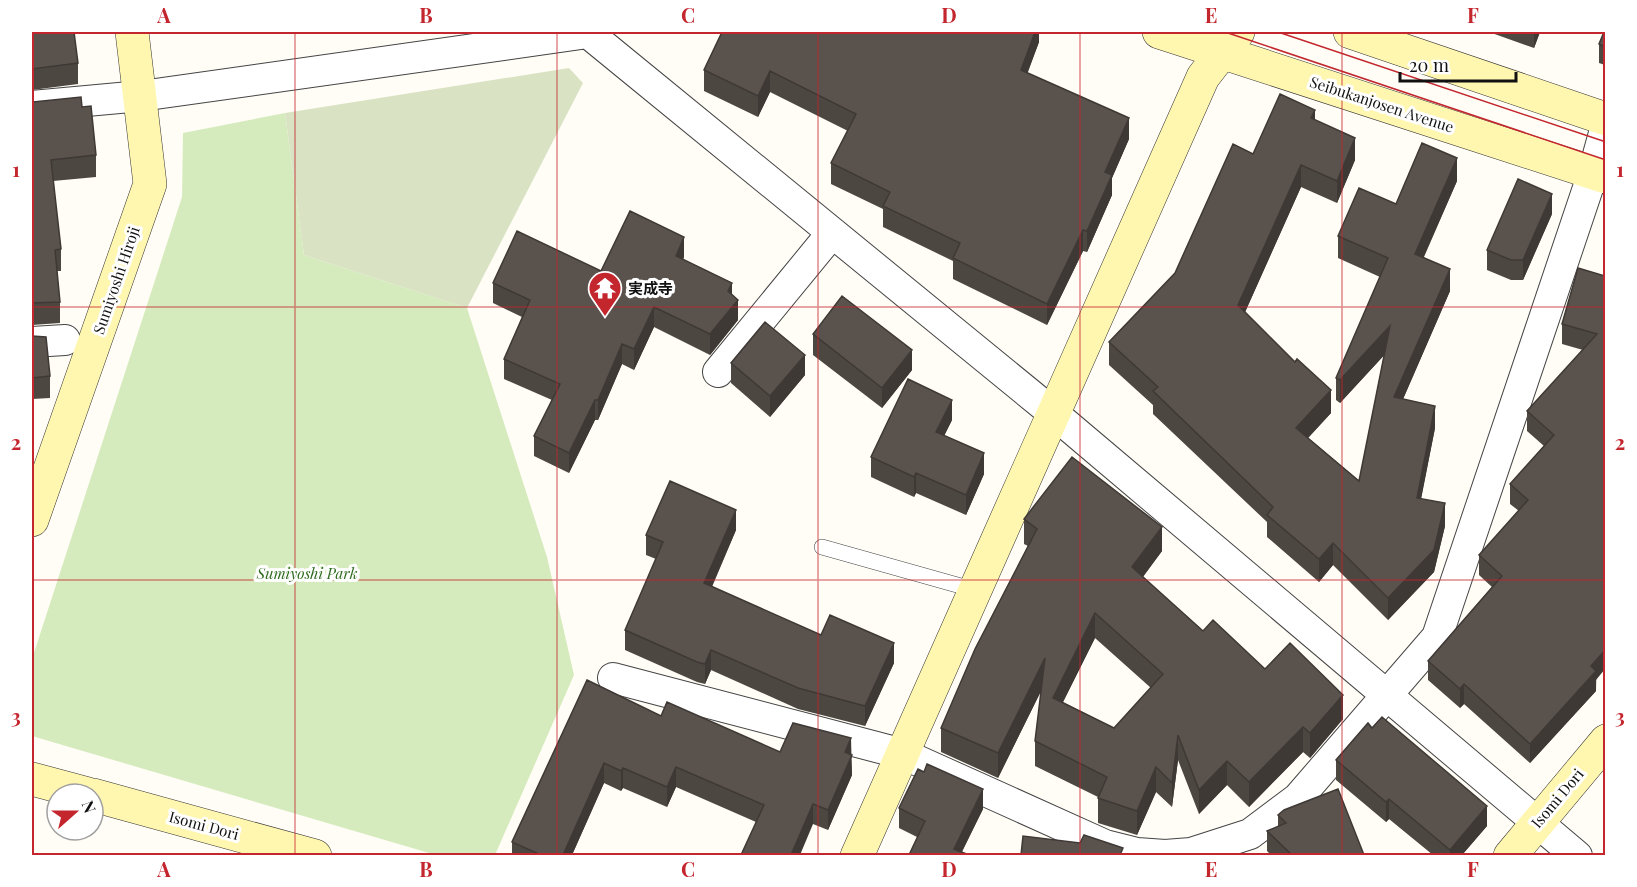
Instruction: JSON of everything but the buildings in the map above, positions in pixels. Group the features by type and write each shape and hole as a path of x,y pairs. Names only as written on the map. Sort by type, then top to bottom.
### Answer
{"street":[{"name":"Sumiyoshi Hiroji","path":"32,520 150,184 132,32"},
{"name":"Seibukanjosen Avenue","path":"1159,32 1229,42 1599,175"},
{"path":"1350,32 1605,119"},
{"path":"32,106 141,96 402,45 588,33 1053,413 1577,855"},
{"path":"857,855 1203,76 1229,42"},
{"path":"613,678 903,754 1105,845 1156,855 1191,853 1250,834 1270,822 1298,798 1388,696 1437,636 1599,175 1605,126"},
{"path":"717,372 832,233"},
{"path":"32,342 65,340"},
{"name":"Isomi Dori","path":"1510,855 1605,741"},
{"name":"Isomi Dori","path":"105,798 315,855"}],"lane":[{"path":"822,548 975,590"}],"green space":[{"path":"569,68 583,83 467,308 304,255 285,113"},
{"name":"Sumiyoshi Park","path":"285,113 304,255 467,308 547,557 574,675 495,855 436,855 32,736 32,659 182,197 183,133"}],"tram line":[{"path":"1225,32 1606,160"},
{"path":"1278,32 1606,142"}],"place":[{"name":"実成寺","path":"605,317"}]}
